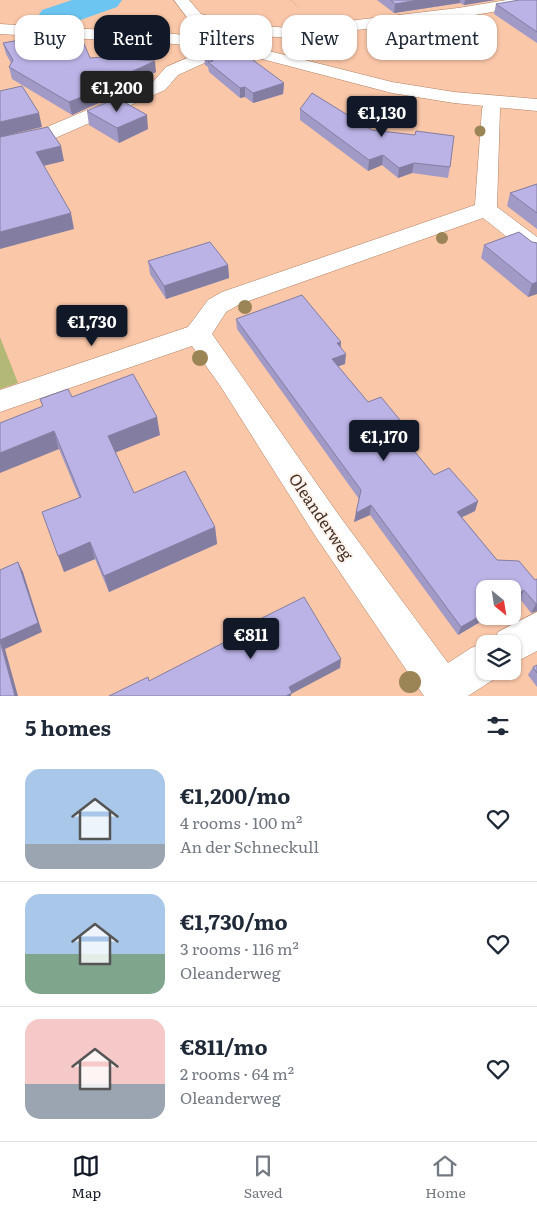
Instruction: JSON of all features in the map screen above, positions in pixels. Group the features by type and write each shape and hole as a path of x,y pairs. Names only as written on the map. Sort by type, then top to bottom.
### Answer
{"street":[{"path":"182,2 195,17 238,29 289,32 458,13 534,0"},
{"path":"0,29 180,40"},
{"path":"272,57 370,83 424,93 493,102 537,105"},
{"path":"0,145 46,135 159,86 172,71 199,60"},
{"path":"486,209 493,102"},
{"path":"486,209 537,249"},
{"path":"0,401 198,334 217,306 231,298 486,209"},
{"name":"Oleanderweg","path":"198,334 231,380 326,524 445,692"},
{"path":"521,640 537,630"},
{"path":"445,692 476,669"}],"green space":[{"path":"0,337 18,383 0,389"}],"building":[{"path":"391,0 418,0 395,4"},
{"path":"519,0 537,0 537,32 496,4"},
{"path":"15,41 15,60 84,60 84,44 90,58 94,58 94,60 155,61 96,88 99,90 69,102 9,67 13,60 3,43"},
{"path":"212,60 253,60 284,83 253,93 245,87 240,88 208,62 213,61"},
{"path":"22,86 39,113 0,122 0,91"},
{"path":"312,93 372,130 415,135 416,131 454,136 450,167 414,163 399,168 383,155 369,160 300,109"},
{"path":"117,98 147,115 117,128 87,111"},
{"path":"48,127 61,146 36,152 71,213 0,232 0,137"},
{"path":"537,184 537,213 510,193"},
{"path":"519,232 532,242 537,243 537,282 532,284 484,245"},
{"path":"210,242 228,265 164,286 148,261"},
{"path":"302,295 341,342 337,343 346,354 332,359 368,402 381,397 400,420 392,424 434,475 449,468 478,501 457,512 497,560 519,561 535,580 537,579 537,604 524,590 521,592 521,580 476,580 476,618 461,627 371,505 356,513 361,490 236,319"},
{"path":"133,374 157,417 108,436 134,493 185,471 215,527 104,576 90,542 58,556 42,512 81,497 54,431 0,453 0,423 43,406 40,399 68,389 72,397"},
{"path":"18,562 38,623 0,640 0,570"},
{"path":"304,597 341,659 289,687 292,693 286,696 109,696 148,677 149,681 254,627 252,623"},
{"path":"0,641 15,696 0,696"},
{"path":"537,665 537,673 533,667"}],"waterway":[{"path":"63,15 105,0"}]}
